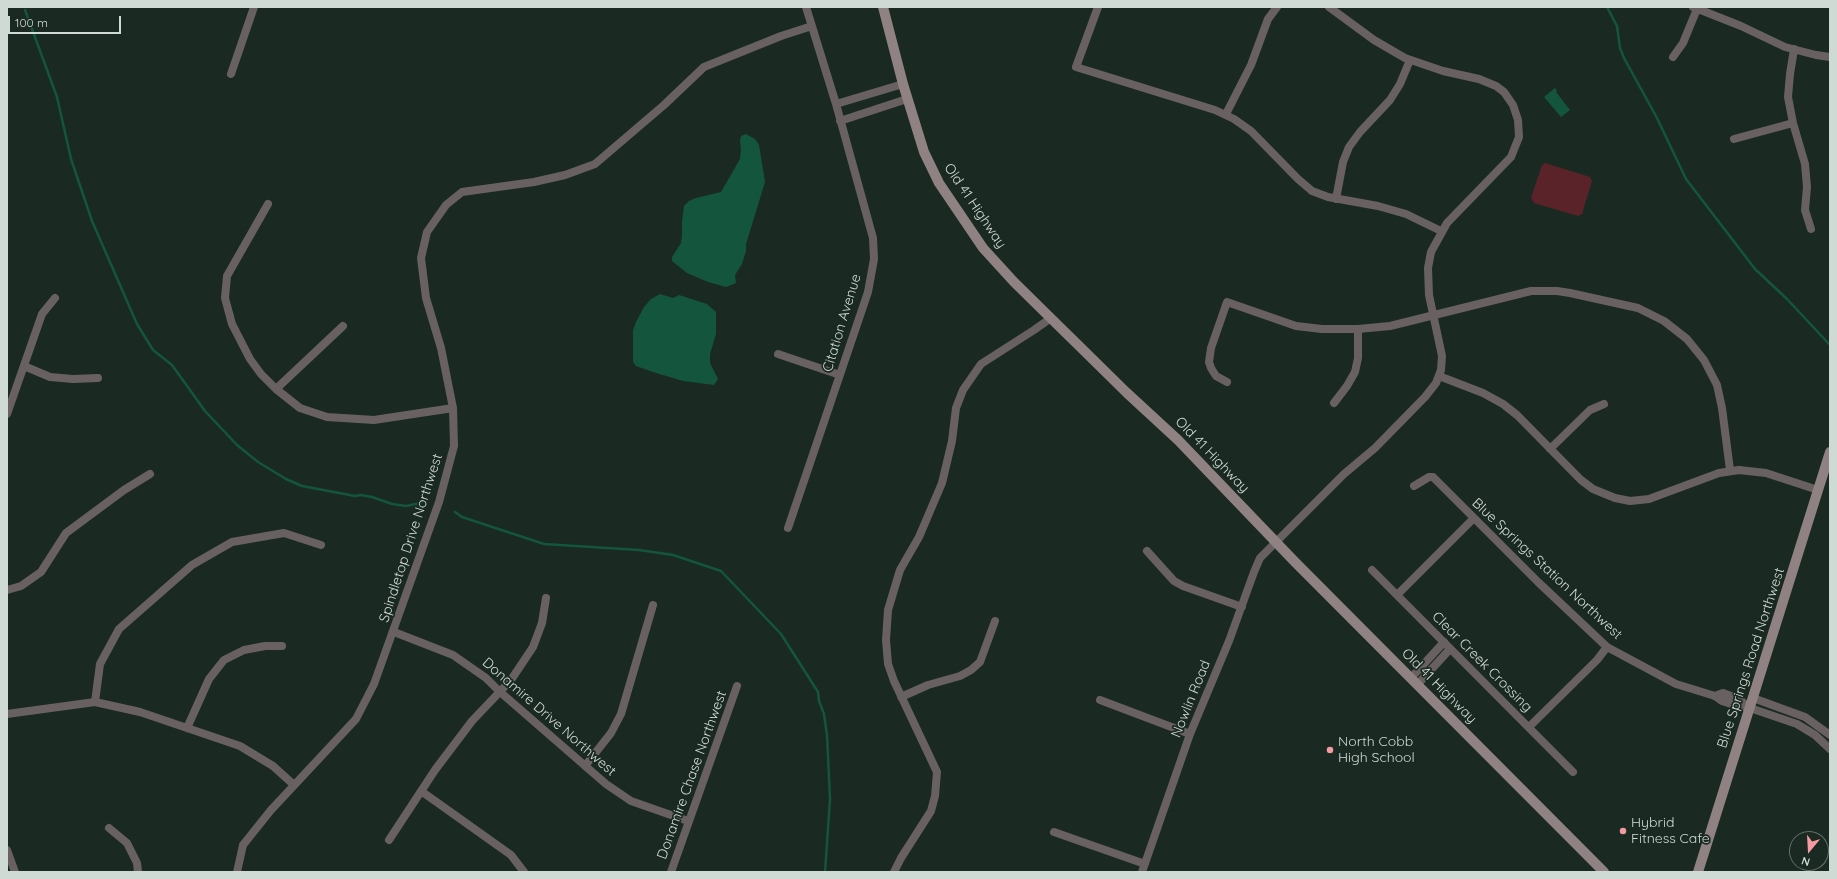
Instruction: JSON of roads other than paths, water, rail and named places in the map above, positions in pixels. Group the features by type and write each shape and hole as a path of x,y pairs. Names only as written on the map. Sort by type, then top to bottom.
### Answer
{"main road":[{"name":"Old 41 Highway","path":"883,7 903,84 924,152 939,183 983,248 1014,282 1127,393 1178,440 1275,542 1604,872"},
{"name":"Blue Springs Road Northwest","path":"1698,872 1830,452"}],"street":[{"path":"231,74 254,7"},
{"name":"Citation Avenue","path":"788,528 868,292 874,259 873,238 836,104 806,7"},
{"path":"1098,7 1076,68 1203,105 1226,114 1242,124 1258,137 1305,185 1320,194 1336,199 1378,206 1406,214 1441,231"},
{"path":"1226,114 1251,65 1268,20 1277,7"},
{"path":"1329,7 1374,40 1410,60 1443,71 1479,79 1496,86 1509,98 1518,120 1519,137 1511,157 1455,214 1441,231 1432,252 1428,268 1429,295 1442,350 1442,363 1439,376 1483,393 1503,404 1517,415 1580,480 1593,489 1611,497 1630,501 1649,499 1730,470 1748,470 1766,473 1818,490"},
{"path":"1673,57 1683,43 1695,8 1794,50 1830,57"},
{"name":"Spindletop Drive Northwest","path":"237,872 243,846 271,810 356,719 374,684 394,632 439,502 454,446 453,408 441,348 426,298 421,258 427,232 446,204 462,192 534,182 565,175 596,164 664,105 704,67 781,36 812,26"},
{"path":"1794,50 1788,86 1792,123 1805,164 1807,187 1805,210 1811,230"},
{"path":"1336,199 1343,162 1349,148 1360,132 1390,100 1400,84 1410,60"},
{"path":"836,104 903,84"},
{"path":"840,121 907,98"},
{"path":"1734,139 1792,123"},
{"path":"268,204 227,276 225,298 232,324 250,359 261,374 276,390 300,408 327,417 374,420 453,408"},
{"path":"1227,382 1216,376 1209,362 1211,348 1227,302 1296,326 1322,329 1358,329 1390,326 1518,294 1545,290 1570,293 1616,302 1651,314 1677,330 1687,339 1696,349 1717,385 1722,408 1730,470"},
{"path":"7,414 42,314 56,298"},
{"path":"894,872 901,858 931,811 935,796 937,772 901,697 888,664 886,640 888,610 900,570 918,537 942,482 952,441 956,408 963,390 981,364 1051,318"},
{"path":"276,390 343,326"},
{"path":"1334,403 1347,386 1355,372 1358,358 1358,329"},
{"path":"778,354 840,375"},
{"path":"24,366 50,377 73,379 98,378"},
{"name":"Nowlin Road","path":"1144,868 1190,734 1242,607 1257,563 1275,542 1344,474 1375,448 1431,391 1439,376"},
{"path":"1550,449 1590,410 1604,404"},
{"path":"7,590 21,586 41,572 66,533 124,490 150,474"},
{"name":"Blue Springs Station Northwest","path":"1414,486 1429,477 1433,477 1607,647 1666,679 1716,696 1722,701 1737,706 1751,703"},
{"path":"1397,595 1474,518"},
{"path":"95,702 100,664 119,629 192,565 232,542 284,533 321,545"},
{"path":"1147,551 1174,581 1183,586 1242,607"},
{"name":"Clear Creek Crossing","path":"1372,570 1573,772"},
{"path":"389,840 421,791 472,721 511,680 533,647 542,623 546,598"},
{"path":"585,766 610,732 621,714 653,605"},
{"path":"901,697 928,685 960,676 971,670 980,662 995,621"},
{"name":"Donamire Drive Northwest","path":"394,632 453,656 486,678 499,692 606,784 631,801 688,821"},
{"path":"1414,681 1444,642"},
{"path":"187,728 209,679 224,660 244,650 265,646 282,646"},
{"path":"1529,727 1607,647"},
{"path":"1414,681 1450,648"},
{"name":"Donamire Chase Northwest","path":"671,872 737,686"},
{"path":"1100,700 1190,734"},
{"path":"7,714 95,702 140,712 240,746 273,766 294,785"},
{"path":"1751,703 1804,717 1830,735"},
{"path":"1751,703 1797,724 1815,735 1830,749"},
{"path":"421,791 511,855 524,872"},
{"path":"109,828 127,843 137,862 138,872"},
{"path":"1054,832 1144,868"},
{"path":"7,850 15,872"}],"waterway":[{"path":"1607,7 1617,26 1620,48 1624,58 1657,118 1686,179 1755,269 1787,299 1830,345"},
{"path":"25,10 57,97 71,159 92,221 137,324 153,350 172,365 205,411 237,445 258,462 286,479 302,486 355,496 361,495 372,497 392,504 406,506 421,503"},
{"path":"455,512 462,517 544,544 639,550 673,555 721,571 781,634 818,692 819,701 824,714 827,735 830,799 825,872"}],"place":[{"name":"North Cobb High School","path":"1330,750"},
{"name":"Hybrid Fitness Cafe","path":"1623,831"}]}
